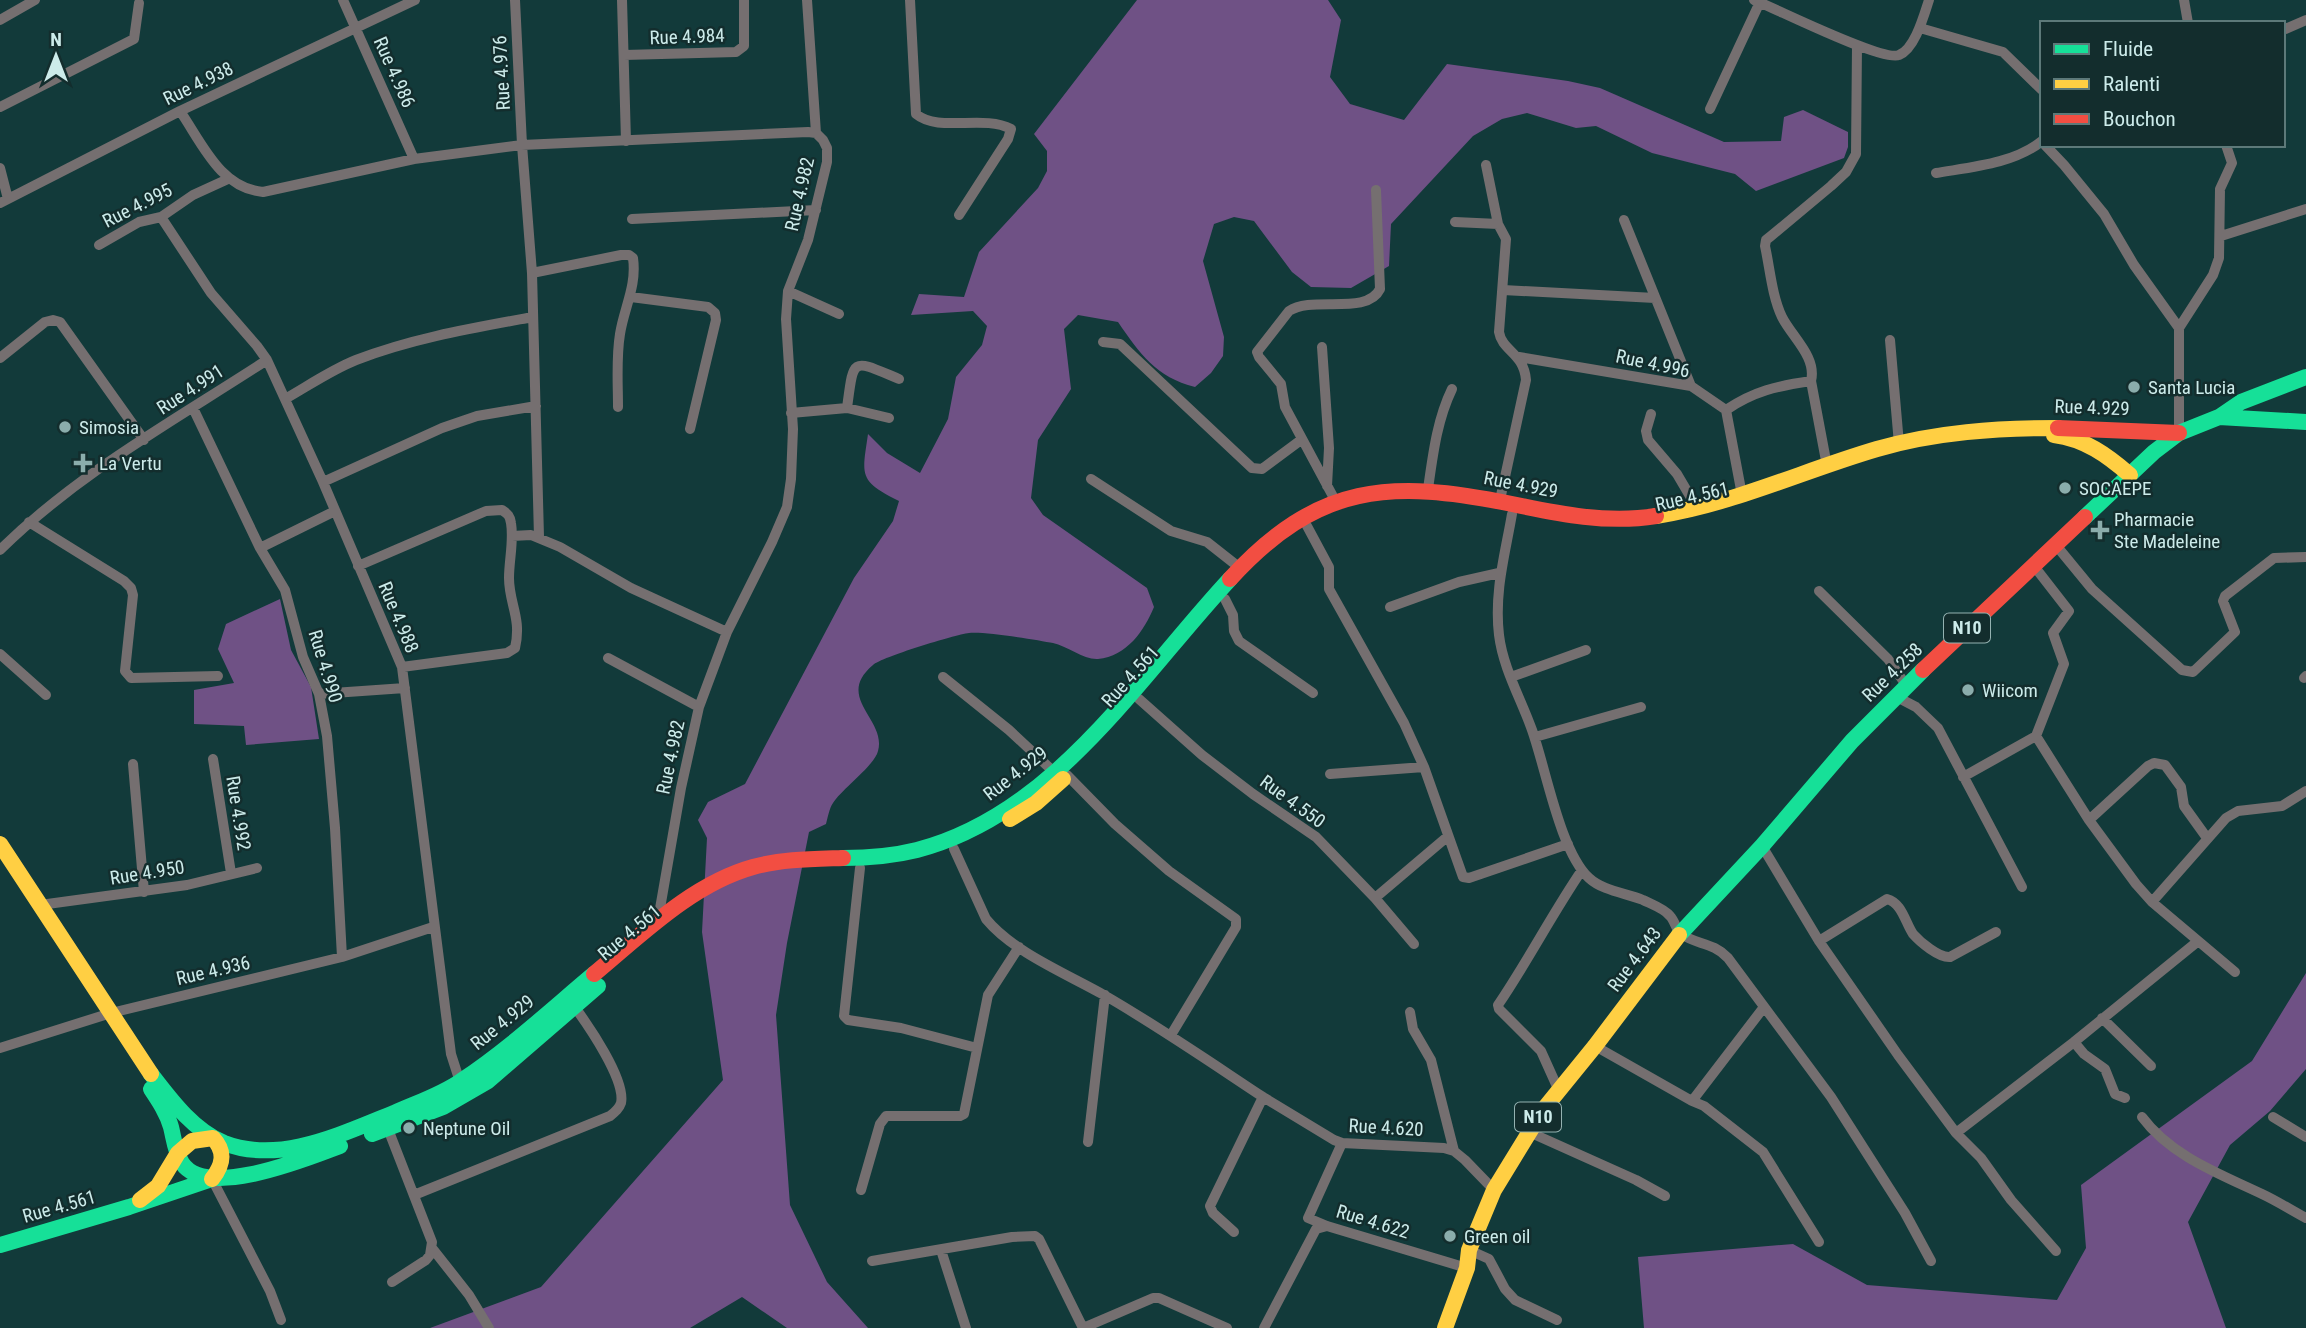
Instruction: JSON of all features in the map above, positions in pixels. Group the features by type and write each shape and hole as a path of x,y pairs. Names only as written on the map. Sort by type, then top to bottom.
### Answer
{"main road":[{"path":"2219,417 2241,402 2306,377"},
{"name":"Rue 4.258","path":"1680,933 1762,846 1852,741 1901,690 2154,452 2179,433 2219,417 2306,422"},
{"name":"Rue 4.929","path":"0,865 106,1015 190,1122 213,1138 243,1147 261,1149 307,1145 356,1129 428,1099 460,1082 658,920 700,891 750,867 773,862 882,856 942,842 1005,810 1060,774 1240,568 1279,531 1335,502 1374,492 1428,489 1500,500 1565,514 1615,519 1658,516 1742,495 1899,444 1954,435 2083,426 2179,433"},
{"name":"Rue 4.561","path":"0,1245 212,1179 243,1175 291,1163 443,1107 488,1081 662,931 702,902 752,878 775,872 902,864 954,849 980,837 1036,803 1060,774 1139,699 1270,551 1307,526 1355,507 1393,500 1440,499 1557,524 1591,528 1647,528 1724,511 1862,461 1954,443 2028,436 2067,436 2082,440 2112,459 2130,475"},
{"name":"Rue 4.929","path":"0,844 164,1110 182,1161"},
{"name":"Rue 4.643","path":"1448,1327 1467,1268 1469,1250 1494,1190 1529,1132 1680,933"},
{"path":"213,1138 220,1145 223,1161 221,1169 212,1179 201,1177 182,1161 192,1141 213,1138"},
{"name":"Rue 4.561","path":"129,1207 158,1186 182,1161"}],"street":[{"path":"0,20 35,0"},
{"name":"Rue 4.986","path":"343,0 414,159"},
{"name":"Rue 4.938","path":"4,201 180,111 415,0"},
{"name":"Rue 4.976","path":"516,0 522,145 532,273 538,537"},
{"name":"Rue 4.984","path":"622,0 626,141"},
{"name":"Rue 4.984","path":"624,55 741,50 744,46 744,0"},
{"path":"807,0 816,133"},
{"path":"910,0 915,114 929,121 1000,123 1011,129 1008,139 959,215"},
{"path":"1710,109 1757,1 1871,52 1892,57 1906,51 1920,28 1929,0"},
{"path":"2184,0 2188,21"},
{"path":"0,107 134,38 141,1"},
{"path":"2285,29 2306,20"},
{"path":"1920,28 2003,52 2040,88"},
{"path":"1826,466 1811,381 1813,371 1809,359 1782,316 1765,246 1770,236 1846,172 1856,155 1857,45"},
{"path":"180,111 228,179"},
{"name":"Rue 4.982","path":"228,179 240,187 264,192 414,159 522,145 816,133 827,148 827,162 816,210 788,291 786,319 791,478 787,507 727,632 699,707 681,788 658,920"},
{"path":"1936,173 1993,163 2040,144"},
{"path":"2046,147 2104,215 2134,265 2179,328"},
{"path":"2179,433 2179,328 2213,275 2219,258 2220,188 2231,163 2227,147"},
{"path":"1486,165 1498,224 1506,239 1500,337 1519,357 1525,370 1500,500"},
{"path":"0,169 4,201"},
{"name":"Rue 4.995","path":"99,245 139,222 161,217 193,195 228,179"},
{"path":"1335,502 1285,407 1281,384 1257,352 1296,307 1344,304 1371,300 1377,296 1380,289 1376,190"},
{"path":"2221,236 2306,209"},
{"path":"632,219 816,210"},
{"name":"Rue 4.988","path":"161,217 211,293 267,360 323,482 401,667 451,1054 460,1082"},
{"path":"1624,220 1690,386"},
{"path":"1455,222 1498,224"},
{"path":"532,273 600,258 629,255 633,258 631,297 619,337 618,407"},
{"path":"1503,290 1655,298"},
{"path":"788,291 839,314"},
{"path":"631,297 708,306 715,313 690,429"},
{"path":"285,399 336,369 421,338 533,317"},
{"path":"0,358 45,323 52,320 60,323 144,440"},
{"path":"1890,340 1899,444"},
{"path":"1103,342 1120,344 1252,468 1262,469 1301,440"},
{"path":"1322,347 1329,448 1327,486"},
{"name":"Rue 4.996","path":"1519,357 1690,386 1726,410"},
{"name":"Rue 4.991","path":"0,550 77,483 267,360"},
{"path":"847,408 852,371 857,366 864,365 900,379"},
{"path":"1742,495 1726,410 1745,397 1769,388 1811,381"},
{"path":"1428,489 1437,432 1443,408 1452,389"},
{"path":"323,482 442,428 477,416 536,406"},
{"name":"Rue 4.990","path":"193,408 260,548 285,590 303,657 319,694 327,736 342,957"},
{"path":"791,413 847,408 888,418"},
{"path":"1651,414 1646,431 1648,440 1677,474 1697,508"},
{"path":"1091,479 1171,531 1207,542 1240,568"},
{"path":"358,566 492,510 502,510 510,519 512,536 509,579 517,613 515,648 508,653 401,667"},
{"path":"260,548 335,511"},
{"name":"Rue 4.643","path":"1512,514 1499,573 1499,637 1511,677 1535,737 1568,844 1582,870 1591,880 1670,914 1680,933"},
{"path":"29,522 124,580 131,588 133,595 125,671 127,675 131,678 218,676"},
{"path":"1307,526 1329,567 1329,589 1404,723 1424,767 1447,838 1466,879 1568,844"},
{"path":"512,536 538,537 631,588 727,632"},
{"path":"2054,544 2092,589 2182,670 2188,672 2193,672 2235,632 2222,601 2225,596 2274,558 2306,557"},
{"path":"1963,777 2036,736 2064,664 2053,633 2068,611 2034,566"},
{"path":"1390,607 1452,584 1499,573"},
{"path":"1819,591 1888,659 1901,690 1938,728 2022,887"},
{"path":"1225,599 1233,615 1234,631 1239,640 1312,693"},
{"path":"1511,677 1586,650"},
{"path":"0,654 46,695"},
{"path":"608,658 699,707"},
{"path":"943,677 1010,730 1151,855 1236,919 1236,927 1171,1035"},
{"path":"319,694 405,688"},
{"name":"Rue 4.550","path":"1139,699 1202,755 1316,837 1375,898 1414,944"},
{"path":"1535,737 1641,708"},
{"path":"2036,736 2089,820 2152,902 2235,972"},
{"name":"Rue 4.992","path":"213,759 231,873"},
{"path":"2089,820 2148,766 2160,762 2181,788 2184,806 2207,838"},
{"path":"133,764 144,891"},
{"path":"1330,774 1424,767"},
{"path":"2152,902 2226,818 2238,811 2282,806 2306,790"},
{"path":"1375,898 1447,838"},
{"path":"1762,846 1819,941 1898,1055 1956,1133 1981,1158 2011,1200 2056,1251"},
{"name":"Rue 4.620","path":"954,849 986,919 1019,947 1171,1035 1263,1097 1334,1140 1342,1143 1444,1148 1454,1151"},
{"name":"Rue 4.950","path":"40,905 187,885 257,868"},
{"path":"860,868 844,1016 848,1020 914,1031 977,1048"},
{"path":"1559,1091 1541,1051 1498,1005 1582,870"},
{"path":"1819,941 1887,899 1897,904 1916,937 1946,958 1996,932"},
{"name":"Rue 4.936","path":"0,1048 106,1015 342,957 433,927"},
{"path":"1680,933 1719,949 1764,1007 1830,1097 1905,1213 1931,1261"},
{"path":"1956,1133 2197,942"},
{"path":"861,1190 880,1124 886,1116 964,1114 992,986 1019,947"},
{"path":"1088,1142 1105,995"},
{"path":"414,1195 610,1116 618,1110 621,1096 616,1079 602,1048 575,1006"},
{"path":"1692,1101 1764,1007"},
{"path":"1410,1012 1413,1029 1431,1060 1454,1151 1494,1190"},
{"path":"2102,1018 2151,1066"},
{"path":"2074,1042 2084,1054 2105,1069 2115,1094 2125,1098"},
{"path":"1595,1046 1704,1106 1763,1152 1819,1242"},
{"path":"1234,1232 1213,1213 1210,1206 1263,1097"},
{"path":"2142,1117 2160,1136 2191,1158 2217,1174 2263,1194 2306,1218"},
{"path":"2273,1117 2306,1137"},
{"path":"388,1129 432,1242 426,1260 392,1282"},
{"path":"1529,1132 1636,1180 1665,1196"},
{"name":"Rue 4.622","path":"1342,1143 1308,1218 1326,1226 1467,1268"},
{"path":"212,1179 270,1291 281,1320"},
{"path":"1265,1328 1316,1229 1326,1226"},
{"path":"872,1261 1012,1237 1035,1236 1083,1328 1153,1298 1159,1298 1227,1328"},
{"path":"432,1248 489,1328"},
{"path":"941,1250 966,1328"},
{"path":"1469,1250 1489,1259 1505,1289 1515,1300 1557,1320"}],"shaded area":[{"path":"1137,0 1328,0 1341,20 1330,77 1350,104 1404,120 1447,64 1600,88 1724,142 1781,141 1784,117 1803,110 1848,132 1848,147 1844,158 1756,191 1735,174 1652,153 1596,126 1576,128 1527,113 1502,119 1473,136 1391,224 1389,266 1351,288 1311,287 1292,272 1254,221 1234,217 1214,224 1203,261 1224,337 1223,356 1211,373 1195,387 1181,383 1150,363 1118,322 1078,315 1064,329 1071,389 1038,440 1031,498 1043,515 1147,588 1154,607 1150,616 1140,633 1126,648 1098,659 1053,643 969,633 879,661 862,677 859,688 860,698 879,739 876,757 833,803 826,824 809,832 776,1015 790,1205 827,1282 868,1328 787,1328 742,1297 690,1328 430,1328 541,1287 723,1080 702,932 707,838 698,820 708,802 745,784 854,578 893,521 899,501 876,488 866,475 864,468 868,434 887,453 920,473 948,419 956,377 982,345 987,326 973,311 911,315 919,294 964,297 979,252 1038,188 1047,171 1047,151 1034,134"},
{"path":"280,599 291,650 311,687 319,739 246,745 244,726 194,724 194,690 234,683 218,649 226,624"},
{"path":"2306,973 2306,1069 2270,1111 2230,1145 2188,1222 2226,1328 1644,1328 1638,1257 1793,1244 1867,1285 2057,1300 2086,1248 2081,1185 2252,1061"}],"traffic: fast":[{"path":"2219,417 2241,402 2306,377"},
{"path":"2085,517 2154,452 2179,433 2219,417 2306,422"},
{"path":"843,858 917,850 966,832 1011,806 1052,775 1091,738 1230,579"},
{"path":"1679,935 1762,846 1852,741 1923,670"},
{"path":"151,1074 193,1122 224,1143 245,1149 267,1150 311,1144 394,1113 453,1086 512,1043 594,974"},
{"path":"372,1134 443,1107 488,1081 598,986"},
{"path":"151,1089 167,1117 182,1163 194,1173 212,1178 258,1173 340,1146"},
{"path":"0,1245 212,1179"}],"traffic: slow":[{"path":"1656,516 1712,504 1899,443 1967,432 2058,428"},
{"path":"2054,435 2076,440 2095,449 2130,475"},
{"path":"1010,819 1036,803 1063,779"},
{"path":"0,844 151,1074"},
{"path":"1445,1328 1467,1268 1469,1250 1494,1190 1543,1110 1679,935"},
{"path":"178,1153 192,1141 213,1138 220,1148 222,1158 212,1179"},
{"path":"140,1200 158,1186 178,1153"}],"traffic: jam":[{"path":"2058,428 2179,433"},
{"path":"1230,579 1262,547 1294,523 1326,506 1358,496 1392,491 1429,492 1468,496 1584,517 1620,519 1656,516"},
{"path":"1923,670 2085,517"},
{"path":"594,974 668,912 709,885 753,867 775,862 843,858"}],"place":[{"name":"Santa Lucia","path":"2134,387"},
{"name":"Simosia","path":"65,427"},
{"name":"La Vertu","path":"83,463"},
{"name":"SOCAEPE","path":"2065,488"},
{"name":"Pharmacie Ste Madeleine","path":"2100,530"},
{"name":"Wiicom","path":"1968,690"},
{"name":"Neptune Oil","path":"409,1128"},
{"name":"Green oil","path":"1450,1236"}]}
